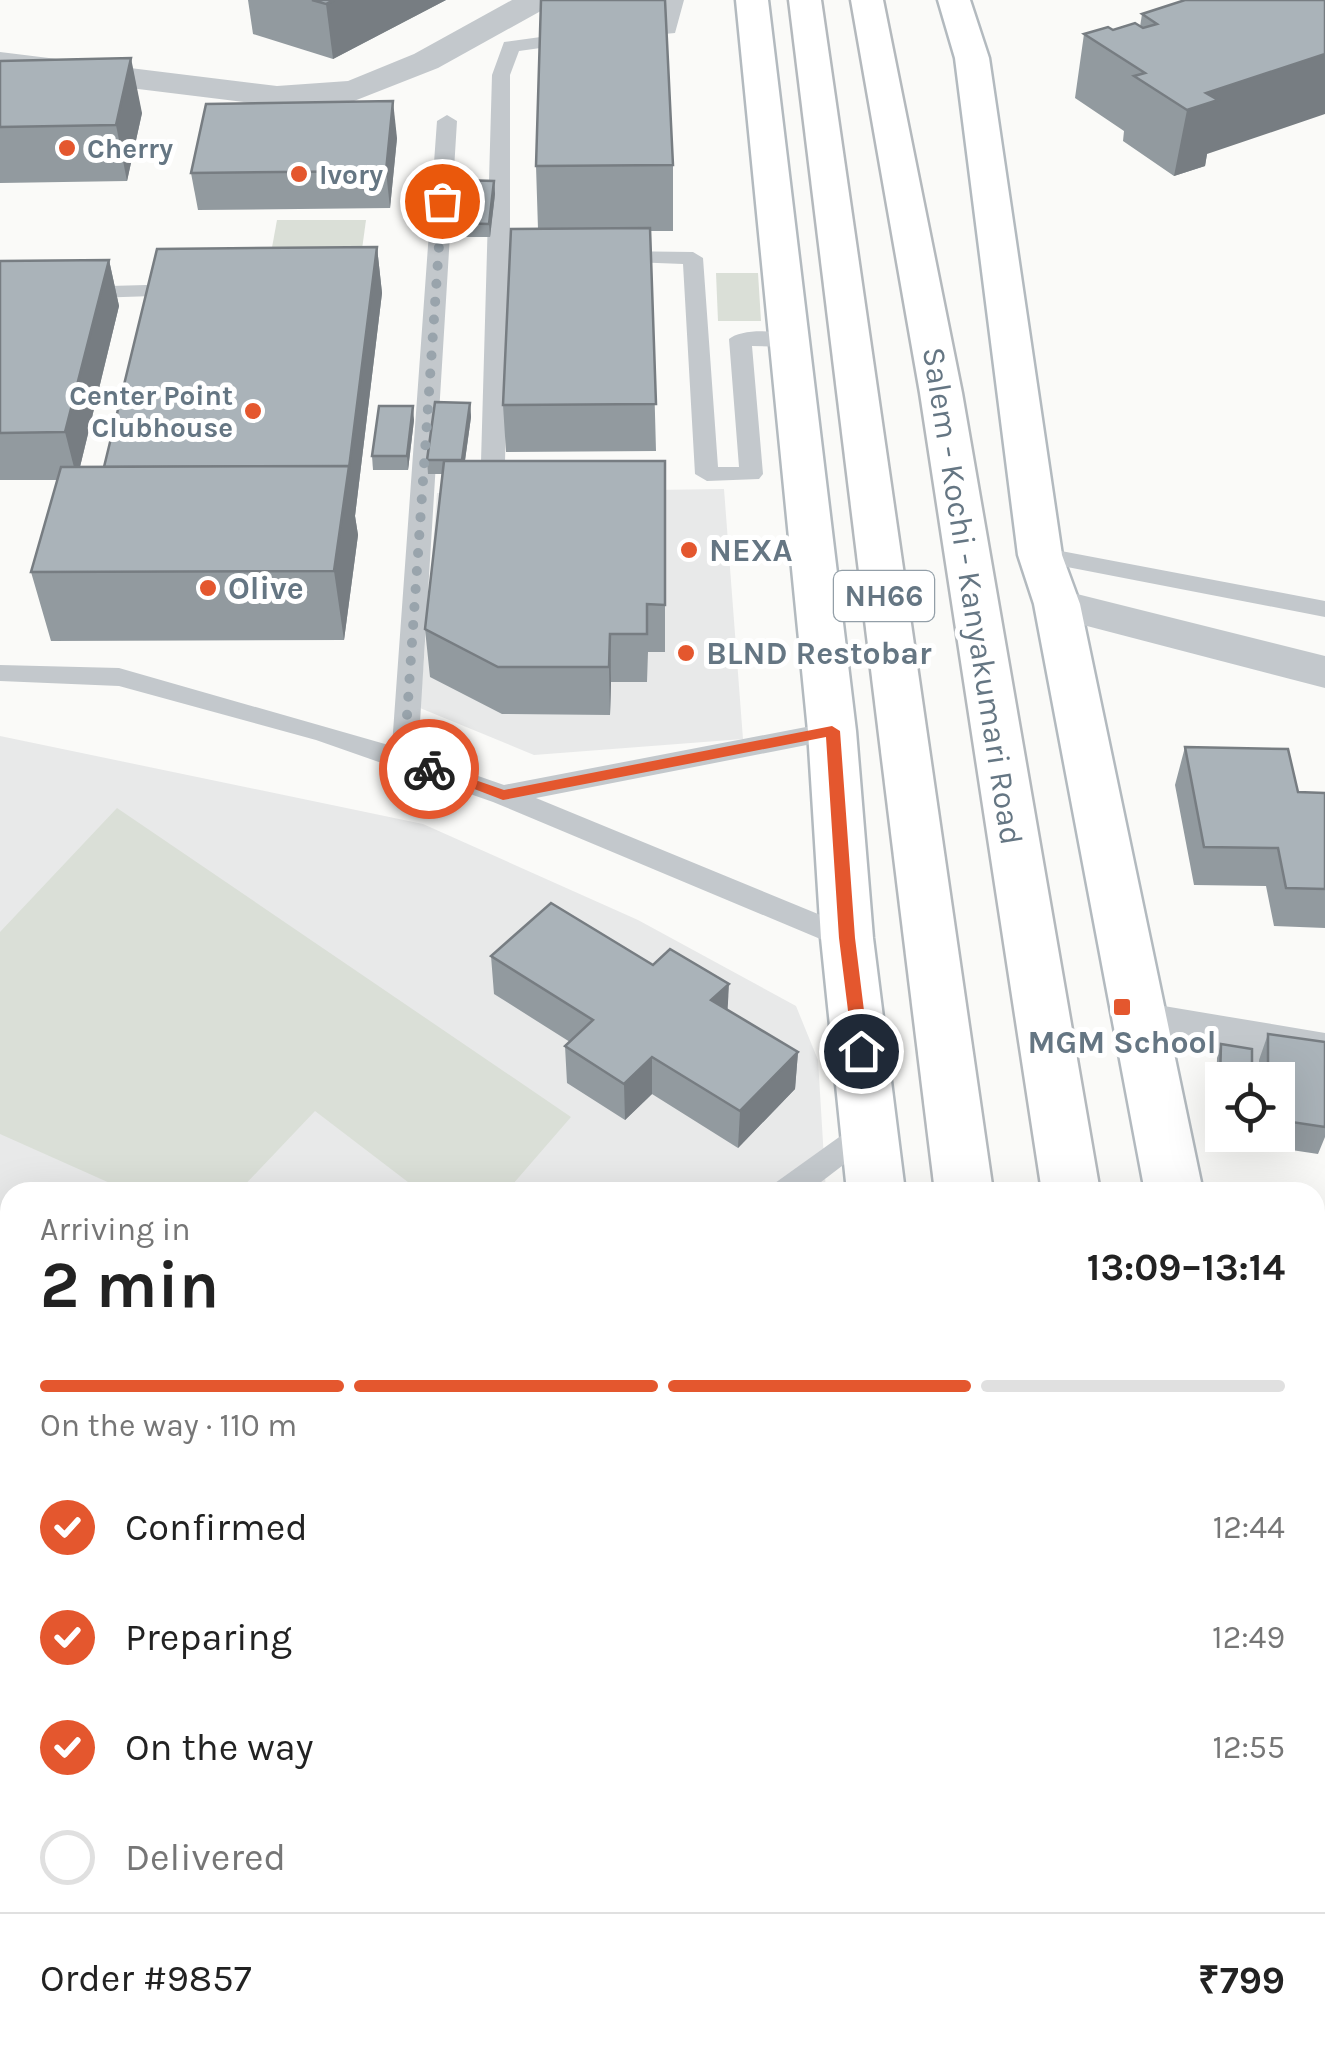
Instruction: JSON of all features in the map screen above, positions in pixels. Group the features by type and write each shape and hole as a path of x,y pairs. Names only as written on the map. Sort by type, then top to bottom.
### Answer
{"main road":[{"path":"752,0 786,340 832,731 847,938 875,1182"},
{"name":"NH66","path":"805,0 963,1182"},
{"name":"Salem - Kochi - Kanyakumari Road","path":"868,0 941,393 1068,1182"},
{"path":"954,0 972,58 1040,555 1057,604 1172,1182"}],"street":[{"path":"0,62 277,96 354,91 426,61 536,0"},
{"path":"1057,604 1325,672"},
{"path":"1140,1023 1325,1054"}],"lane":[{"path":"493,462 502,75 510,46 669,29 675,0"},
{"path":"404,760 447,121"},
{"path":"500,257 693,258 707,474 751,474 740,339 786,340"},
{"path":"0,295 146,291"},
{"path":"1040,555 1325,609"},
{"path":"0,673 119,677 325,733 503,795 847,938"},
{"path":"503,795 832,731"},
{"path":"799,1182 870,1126"}],"shaded area":[{"path":"277,220 366,220 360,264 269,264"},
{"path":"716,273 758,273 761,321 718,321"},
{"path":"724,489 743,739 534,755 420,708 437,493"},
{"path":"0,736 423,824 638,920 796,1006 818,1060 825,1182 0,1182"},
{"path":"117,808 571,1117 515,1182 408,1182 315,1111 248,1182 108,1182 0,1134 0,932"}],"building":[{"path":"541,0 665,0 673,165 536,166"},
{"path":"1185,0 1325,0 1325,54 1206,93 1218,100 1187,110 1134,76 1145,73 1084,34 1135,23 1143,28 1157,24 1142,14"},
{"path":"131,58 116,125 0,127 0,61"},
{"path":"393,101 386,171 191,173 206,104"},
{"path":"461,180 494,181 489,224 455,223"},
{"path":"650,228 656,404 503,405 511,229"},
{"name":"Center Point Clubhouse","path":"377,247 349,468 104,467 157,249"},
{"path":"109,260 65,432 0,433 0,261"},
{"path":"435,402 470,403 462,460 427,460"},
{"path":"379,406 413,406 407,456 372,456"},
{"path":"444,461 665,461 665,605 647,604 647,634 610,634 609,667 498,667 425,629"},
{"path":"349,466 334,571 31,572 61,467"},
{"path":"1185,747 1288,749 1298,792 1325,793 1325,889 1286,888 1278,848 1204,847"},
{"path":"551,903 653,965 670,949 729,984 711,1000 798,1052 740,1111 652,1057 624,1084 565,1046 593,1020 491,956"},
{"path":"1268,1034 1325,1042 1325,1127 1295,1123 1295,1062 1268,1062"},
{"path":"1221,1044 1252,1049 1252,1062 1220,1062"}],"way so far":[{"path":"429,769 404,760 442,201"}],"place":[{"name":"Cherry","path":"67,148"},
{"name":"Ivory","path":"299,174"},
{"name":"Center Point Clubhouse","path":"253,411"},
{"name":"NEXA","path":"689,550"},
{"name":"Olive","path":"208,588"},
{"name":"BLND Restobar","path":"686,653"},
{"name":"MGM School","path":"1122,1007"}],"route":[{"path":"429,769 503,795 832,731 847,938 861,1051"}]}
